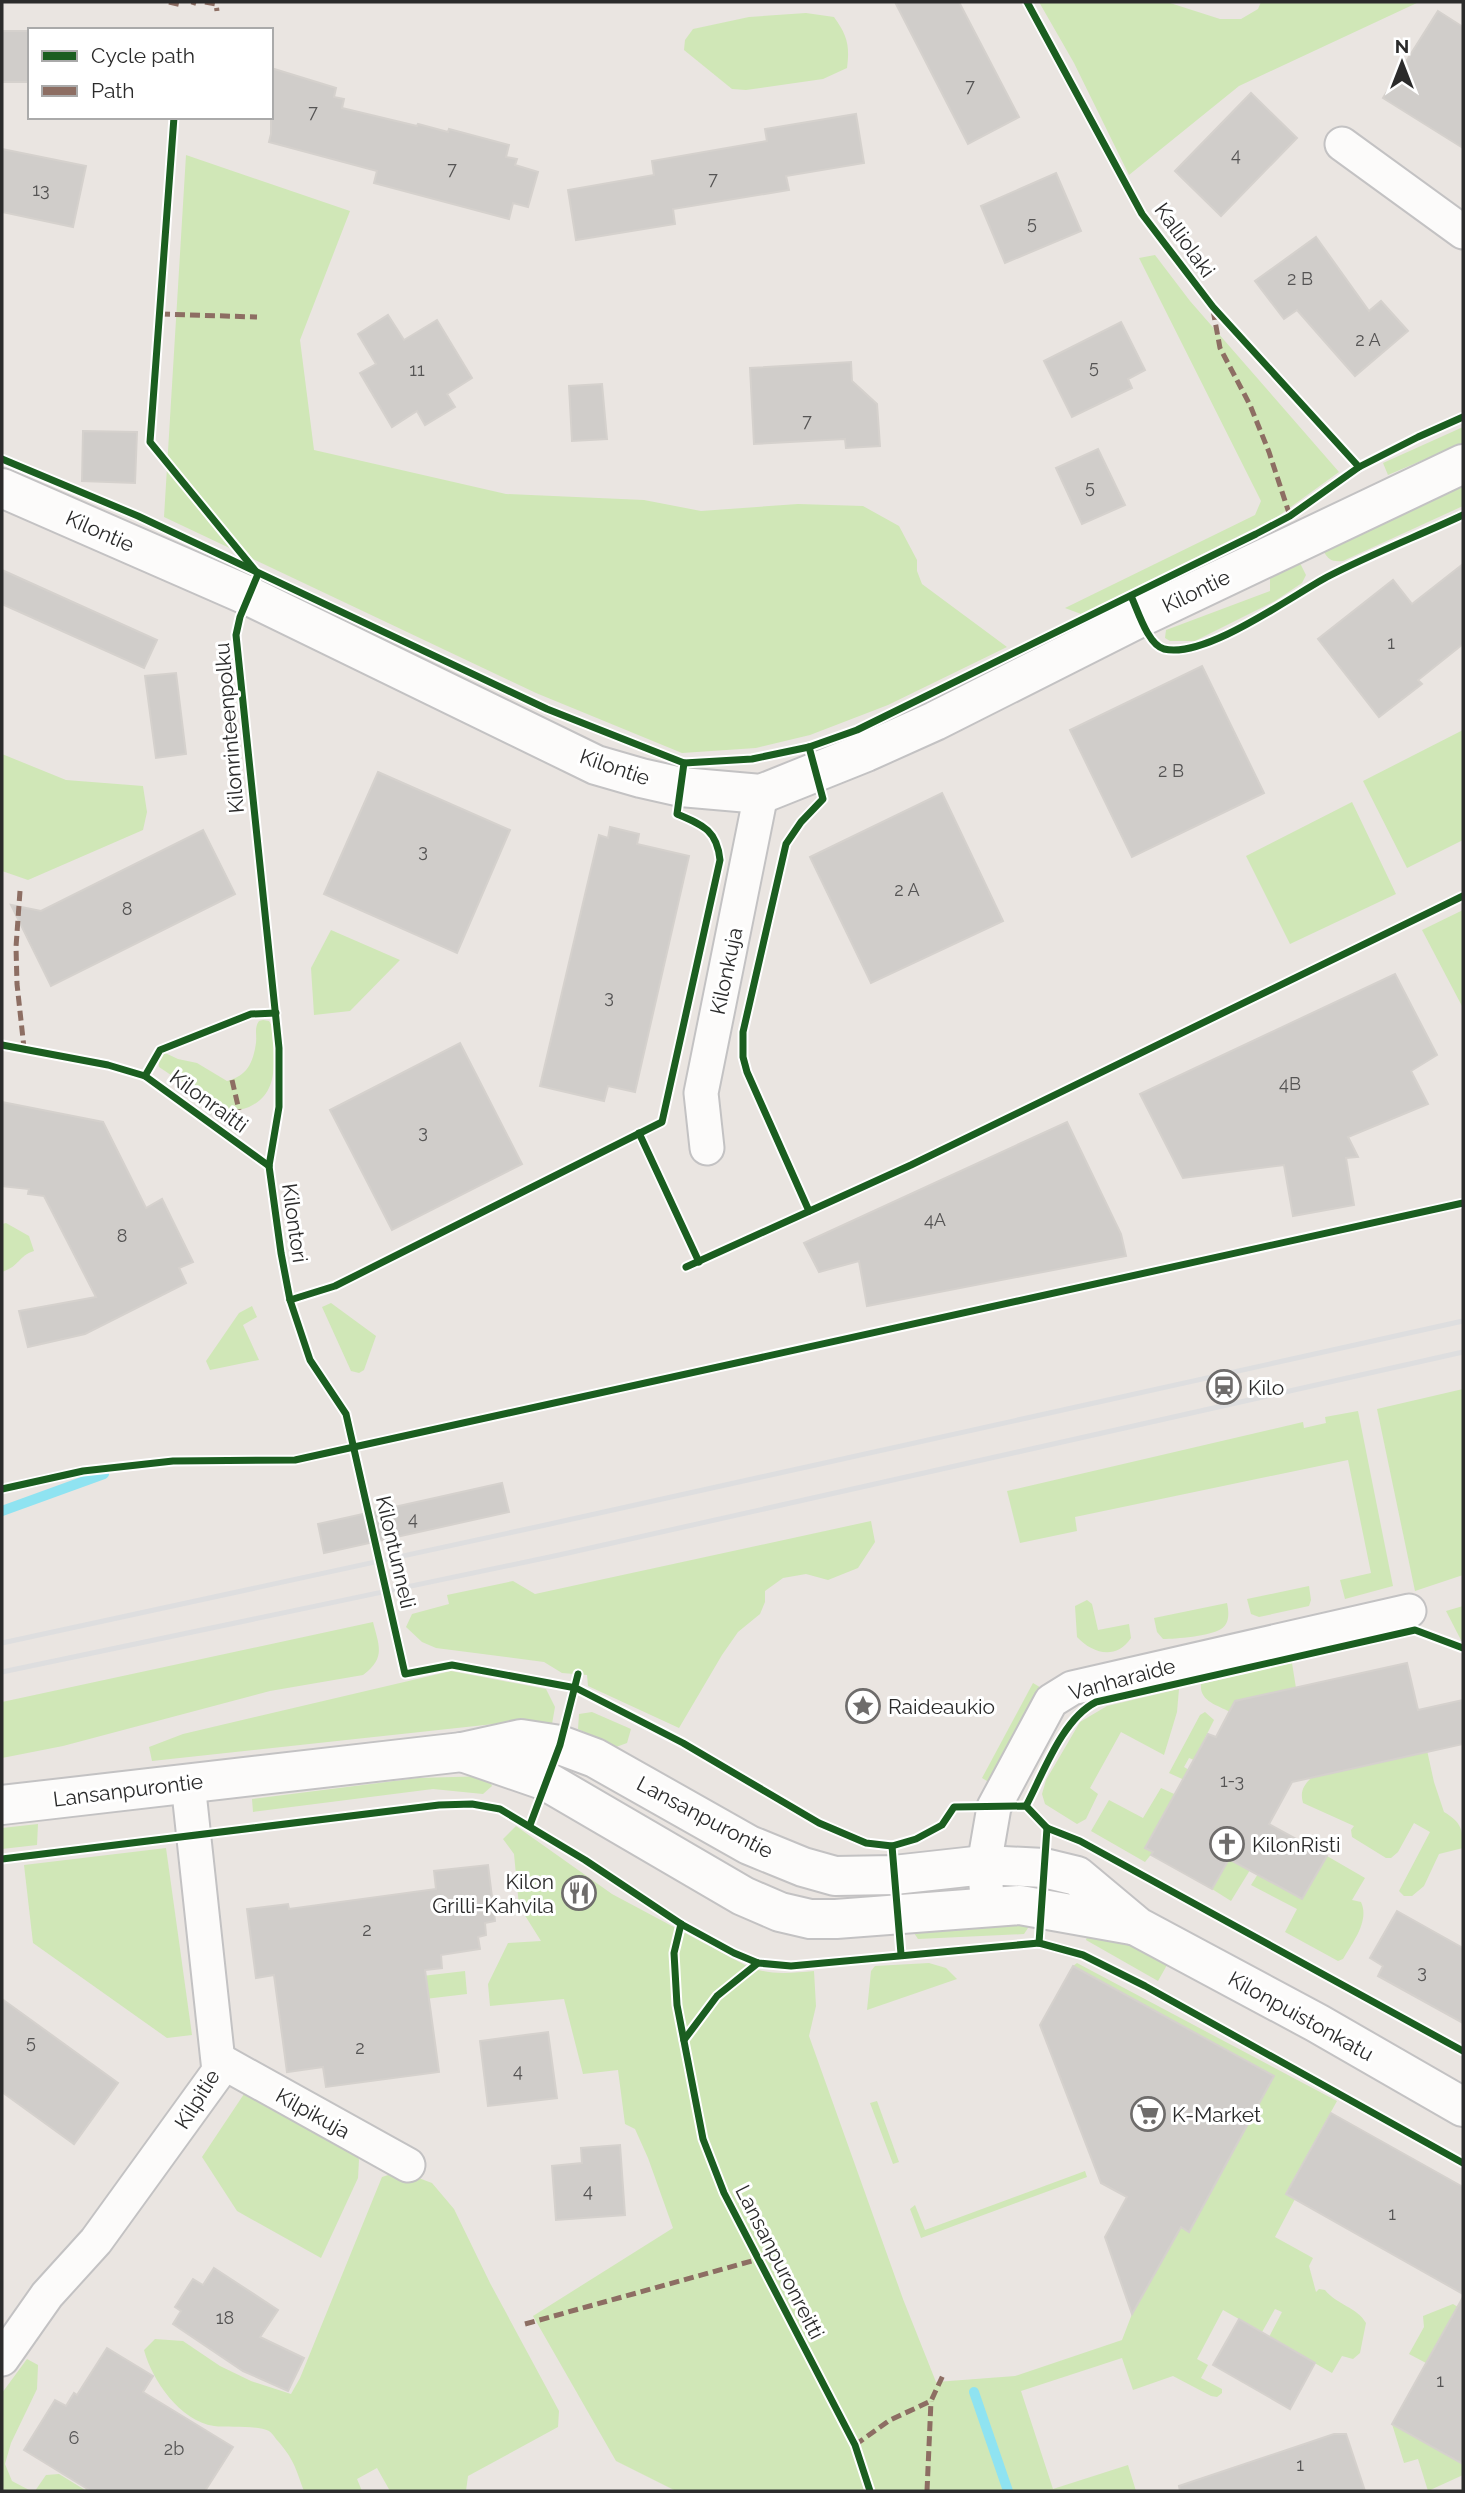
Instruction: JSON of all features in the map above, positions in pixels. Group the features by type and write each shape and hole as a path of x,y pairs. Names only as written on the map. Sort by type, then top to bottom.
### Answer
{"street":[{"path":"1342,144 1463,232"},
{"name":"Kilontie","path":"2,488 249,596 596,765 681,787 761,794 866,752 935,720 1141,617 1463,464"},
{"name":"Kilonkuja","path":"707,1148 701,1093 761,794"},
{"name":"Vanharaide","path":"988,1906 984,1865 994,1807 1051,1701 1072,1688 1409,1611"},
{"name":"Lansanpurontie","path":"2,1805 462,1752 521,1738 560,1745 595,1758 749,1845 803,1867 835,1876 894,1875 984,1865 1044,1868 1077,1876 1138,1927"},
{"name":"Lansanpurontie","path":"462,1752 546,1781 743,1896 780,1912 810,1919 835,1919 1020,1905 1138,1927"},
{"name":"Kilpitie","path":"2,2358 47,2295 96,2241 219,2071 188,1783"},
{"name":"Kilonpuistonkatu","path":"1138,1927 1317,2023 1463,2107"},
{"name":"Kilpikuja","path":"219,2060 408,2165"}],"green space":[{"path":"1039,2 1167,2 1220,19 1241,19 1258,9 1261,2 1419,2 1239,86 1129,175 1074,63"},
{"path":"806,13 834,17 846,41 847,68 823,79 746,90 732,89 684,50 685,40 693,29 749,17"},
{"path":"186,155 350,211 300,340 314,450 506,494 644,500 701,511 798,504 863,506 899,526 917,560 917,571 922,584 1007,647 888,705 810,735 756,748 682,753 536,693 164,517"},
{"path":"1155,255 1190,301 1339,472 1277,517 1081,614 1065,608 1255,515 1261,501 1139,258"},
{"path":"1463,427 1463,443 1388,475 1383,463"},
{"path":"1463,484 1463,506 1343,561 1331,560 1323,550"},
{"path":"1300,563 1306,575 1302,583 1275,601 1195,641 1170,641 1165,638 1166,630 1270,591 1270,578"},
{"path":"1463,730 1463,840 1407,868 1363,781"},
{"path":"2,754 66,780 143,786 147,812 143,830 28,880 2,871"},
{"path":"1352,802 1396,894 1290,944 1246,856"},
{"path":"1463,910 1463,1008 1422,930"},
{"path":"331,930 400,960 350,1011 314,1015 311,968"},
{"path":"259,1021 269,1021 272,1026 273,1072 267,1092 249,1107 233,1110 222,1108 159,1067 158,1057 163,1052 197,1063 227,1081 234,1079 248,1068 251,1062 257,1026"},
{"path":"6,1223 29,1236 34,1251 2,1272 2,1224"},
{"path":"331,1303 376,1336 364,1370 359,1373 351,1371 322,1307"},
{"path":"252,1306 257,1317 243,1325 259,1360 210,1370 206,1361 239,1313"},
{"path":"1463,1389 1463,1575 1415,1591 1377,1409"},
{"path":"1358,1411 1393,1586 1345,1599 1340,1580 1371,1573 1348,1460 1075,1517 1077,1531 1020,1543 1007,1491 1303,1422 1304,1428 1326,1423 1325,1417"},
{"path":"871,1521 875,1542 858,1568 828,1580 806,1574 783,1578 765,1591 765,1602 760,1614 738,1632 679,1728 588,1686 587,1675 562,1673 544,1662 436,1648 422,1642 406,1627 412,1614 449,1604 447,1595 513,1581 535,1594"},
{"path":"1309,1586 1309,1606 1259,1617 1251,1614 1247,1599"},
{"path":"1087,1600 1092,1604 1098,1630 1129,1624 1131,1638 1125,1645 1112,1652 1097,1651 1077,1637 1075,1606"},
{"path":"1227,1603 1228,1614 1224,1627 1209,1634 1163,1639 1157,1632 1154,1618"},
{"path":"1463,1606 1463,1641 1462,1642 1446,1611"},
{"path":"373,1622 379,1645 378,1657 363,1675 270,1691 63,1746 2,1758 2,1702"},
{"path":"1292,1663 1296,1688 1230,1712 1210,1702 1201,1690 1201,1684"},
{"path":"451,1671 546,1689 555,1707 552,1724 540,1727 512,1722 152,1761 149,1747 183,1734"},
{"path":"1033,1683 1043,1689 992,1784 982,1778"},
{"path":"1179,1689 1177,1712 1164,1755 1121,1732 1090,1788 1098,1794 1086,1819 1077,1824 1045,1804 1042,1794 1046,1780 1080,1722 1107,1706"},
{"path":"592,1712 631,1729 627,1743 616,1747 578,1729 579,1714"},
{"path":"1205,1712 1214,1720 1194,1760 1189,1758 1184,1767 1196,1774 1191,1783 1169,1773 1200,1715"},
{"path":"1423,1732 1444,1812 1460,1827 1463,1848 1439,1854 1424,1886 1412,1896 1404,1896 1399,1891 1430,1832 1414,1823 1398,1852 1391,1858 1386,1858 1352,1837 1351,1830 1354,1826 1303,1803 1302,1792 1311,1778"},
{"path":"488,1776 492,1786 483,1794 433,1789 253,1812 252,1799 418,1778"},
{"path":"1161,1788 1183,1798 1146,1848 1153,1852 1145,1862 1091,1831 1109,1800 1143,1818"},
{"path":"38,1824 37,1845 2,1849 2,1828"},
{"path":"516,1826 612,1894 745,1965 771,1972 814,1971 816,2006 809,2036 903,2299 936,2382 1015,2376 1122,2340 1132,2314 1181,2227 1189,2232 1274,2076 1073,1966 1077,1963 1337,2101 1286,2193 1295,2199 1275,2237 1313,2258 1309,2266 1316,2292 1319,2289 1325,2290 1352,2309 1366,2323 1360,2353 1353,2359 1342,2356 1332,2373 1269,2337 1282,2312 1275,2309 1262,2332 1223,2310 1197,2359 1208,2365 1201,2378 1222,2389 1222,2393 1217,2397 1173,2376 1133,2390 1122,2358 1021,2391 1053,2489 1128,2465 1136,2491 676,2491 616,2461 533,2316 673,2228 635,2129 625,2124 618,2070 583,2074 564,1999 490,2006 488,1984 508,1943 541,1941 519,1906 514,1854 503,1839"},
{"path":"166,1848 192,2035 167,2038 33,1943 24,1865"},
{"path":"1327,1856 1365,1878 1352,1900 1361,1902 1362,1924 1343,1959 1338,1961 1285,1932 1297,1909 1251,1885 1258,1874 1302,1899"},
{"path":"1229,1858 1250,1870 1231,1901 1212,1889"},
{"path":"1027,1923 1028,1928 1024,1934 918,1939 912,1930"},
{"path":"1090,1927 1123,1936 1167,1965 1158,1981 1086,1940"},
{"path":"929,1963 946,1968 957,1979 867,2010 871,1971 875,1966"},
{"path":"465,1971 467,1994 408,2001 405,1978"},
{"path":"246,2091 354,2147 359,2160 358,2178 321,2258 237,2211 202,2157"},
{"path":"877,2101 899,2162 893,2164 870,2103"},
{"path":"400,2171 432,2183 454,2209 490,2283 559,2411 558,2427 468,2476 466,2491 390,2491 377,2468 357,2479 362,2491 304,2491 290,2458 269,2431 214,2426 190,2416 179,2408 161,2386 144,2350 155,2339 183,2341 220,2366 251,2381 291,2394 300,2378 382,2177"},
{"path":"1085,2171 1087,2177 921,2238 910,2209 915,2205 925,2230"},
{"path":"1453,2304 1458,2307 1426,2363 1409,2354 1424,2327 1423,2316"},
{"path":"27,2359 38,2365 37,2389 11,2443 5,2464 12,2481 31,2491 2,2491 2,2393"},
{"path":"1392,2424 1463,2464 1463,2475 1428,2491 1418,2459 1404,2463"},
{"path":"59,2474 85,2490 98,2474 109,2477 117,2491 35,2491 46,2475"}],"building":[{"path":"895,2 959,2 1019,117 968,144"},
{"path":"1438,11 1463,27 1463,148 1383,98"},
{"path":"2,31 28,31 28,82 2,82"},
{"path":"273,69 336,88 334,97 344,99 342,108 417,126 418,124 448,132 449,129 509,145 506,157 517,159 515,165 538,172 528,207 513,203 509,219 374,183 377,171 269,142"},
{"path":"1251,93 1297,138 1221,216 1175,171"},
{"path":"856,114 864,163 786,176 789,190 673,209 675,224 576,240 568,190 654,175 652,161 767,141 765,129"},
{"path":"2,149 86,166 73,227 2,212"},
{"path":"1056,173 1081,231 1005,263 981,206"},
{"path":"1316,237 1369,311 1381,301 1408,331 1355,376 1297,310 1284,319 1255,281"},
{"path":"388,315 404,340 437,320 472,378 447,394 455,407 425,425 417,411 392,427 360,373 376,364 358,334"},
{"path":"1121,322 1145,370 1128,379 1132,388 1072,417 1044,361"},
{"path":"851,362 852,381 877,404 880,446 846,448 845,439 754,444 750,368"},
{"path":"602,384 607,439 572,441 569,386"},
{"path":"83,431 137,432 135,483 82,481"},
{"path":"1098,449 1125,505 1082,524 1056,468"},
{"path":"1463,564 1463,644 1418,680 1422,684 1379,717 1318,639 1393,580 1412,604"},
{"path":"2,570 157,640 144,668 2,604"},
{"path":"1202,666 1264,793 1132,857 1070,730"},
{"path":"176,673 186,754 156,758 145,676"},
{"path":"378,772 510,830 457,953 324,894"},
{"path":"942,793 1003,921 871,983 810,857"},
{"path":"610,827 639,834 637,844 689,856 635,1092 608,1086 604,1101 540,1086 599,835 608,838"},
{"path":"203,830 235,894 51,986 11,905 41,911"},
{"path":"1395,974 1437,1055 1411,1071 1428,1104 1348,1137 1358,1157 1346,1158 1354,1205 1293,1216 1284,1165 1183,1178 1140,1094"},
{"path":"460,1043 522,1164 392,1230 330,1110"},
{"path":"2,1102 103,1122 146,1208 162,1199 193,1262 179,1268 186,1283 85,1334 28,1347 19,1311 96,1297 44,1196 28,1194 29,1189 2,1186"},
{"path":"1067,1122 1121,1234 1126,1256 867,1306 859,1261 819,1272 804,1243"},
{"path":"502,1483 509,1512 324,1553 318,1524"},
{"path":"1407,1663 1418,1710 1463,1700 1463,1744 1292,1782 1269,1824 1327,1856 1302,1899 1229,1859 1212,1889 1151,1855 1153,1852 1145,1848 1208,1734 1216,1737 1235,1701"},
{"path":"488,1865 495,1921 485,1923 486,1935 478,1937 480,1949 441,1955 442,1968 425,1970 439,2072 326,2087 323,2067 287,2072 274,1975 256,1978 247,1909 288,1904 289,1909 436,1889 434,1871"},
{"path":"1397,1911 1463,1948 1463,2023 1378,1976 1383,1966 1370,1958"},
{"path":"1073,1966 1274,2076 1189,2232 1181,2227 1132,2314 1105,2237 1127,2197 1101,2183 1040,2025"},
{"path":"2,1999 118,2083 74,2144 2,2092"},
{"path":"548,2032 557,2098 488,2106 480,2041"},
{"path":"1331,2113 1463,2187 1463,2294 1286,2194"},
{"path":"620,2145 625,2215 556,2220 552,2166 582,2163 581,2148"},
{"path":"214,2268 278,2310 260,2337 304,2358 288,2391 243,2371 173,2324 181,2311 175,2307 193,2279 203,2285"},
{"path":"1463,2297 1463,2464 1392,2424"},
{"path":"1239,2319 1315,2363 1290,2409 1213,2365"},
{"path":"107,2348 153,2376 143,2392 233,2447 205,2491 91,2491 24,2450 55,2400 66,2406 74,2393 77,2395"},
{"path":"1334,2434 1346,2434 1365,2491 1180,2491 1179,2486"}],"waterway":[{"path":"2,1511 104,1474"},
{"path":"974,2392 1008,2491"}],"railway":[{"path":"2,1643 1463,1321"},
{"path":"2,1672 559,1555 1463,1352"}],"marked path":[{"path":"169,2 182,5"},
{"path":"205,2 216,4 217,11"},
{"path":"1213,310 1220,348 1250,405 1290,516"},
{"path":"160,314 257,317"},
{"path":"20,891 16,947 24,1048"},
{"path":"232,1080 239,1110"},
{"path":"525,2324 759,2259"},
{"path":"855,2445 890,2420 931,2401 944,2373"},
{"path":"927,2491 931,2401"}],"cycle path":[{"name":"Kalliolaki","path":"1027,2 1142,214 1213,307 1359,467"},
{"name":"Kilonrinteenpolku","path":"174,119 150,442 258,574 240,617 236,635 279,1048 279,1107 269,1166 290,1300 310,1360 346,1414 405,1674 452,1665 576,1688 683,1743 819,1823 866,1843 892,1846 916,1839 942,1825 954,1807 1026,1806 1047,1828 1080,1841 1463,2051"},
{"path":"2,459 138,516 547,709 684,763 752,759 809,747 857,730 1256,534 1290,516 1359,467 1463,417"},
{"path":"1131,596 1144,627 1158,646 1181,650 1202,645 1247,624 1327,577 1463,515"},
{"path":"809,747 823,799 801,822 786,844 743,1032 743,1057 747,1072 809,1211"},
{"path":"290,1300 335,1286 662,1122 720,860 712,835 677,814 684,763"},
{"path":"686,1267 911,1165 1463,896"},
{"path":"145,1076 160,1050 251,1014 276,1013"},
{"name":"Kilonraitti","path":"2,1045 108,1065 145,1076 269,1166"},
{"path":"639,1133 699,1262"},
{"path":"2,1489 83,1471 173,1461 295,1460 1463,1203"},
{"path":"1026,1806 1063,1734 1084,1710 1096,1702 1415,1630 1463,1648"},
{"path":"530,1825 560,1745 578,1674"},
{"path":"2,1859 439,1805 472,1804 500,1809 585,1860 681,1924 758,1963 791,1966 1039,1943 1083,1955 1145,1986 1463,2163"},
{"path":"1039,1943 1047,1828"},
{"path":"892,1846 901,1954"},
{"name":"Lansanpuronreitti","path":"681,1924 674,1953 677,2005 703,2139 724,2193 855,2445 870,2491"},
{"path":"684,2040 717,1996 758,1963"}],"place":[{"name":"Kilo","path":"1224,1387"},
{"name":"Raideaukio","path":"863,1706"},
{"name":"KilonRisti","path":"1227,1844"},
{"name":"Kilon Grilli-Kahvila","path":"579,1893"},
{"name":"K-Market","path":"1148,2114"}]}
